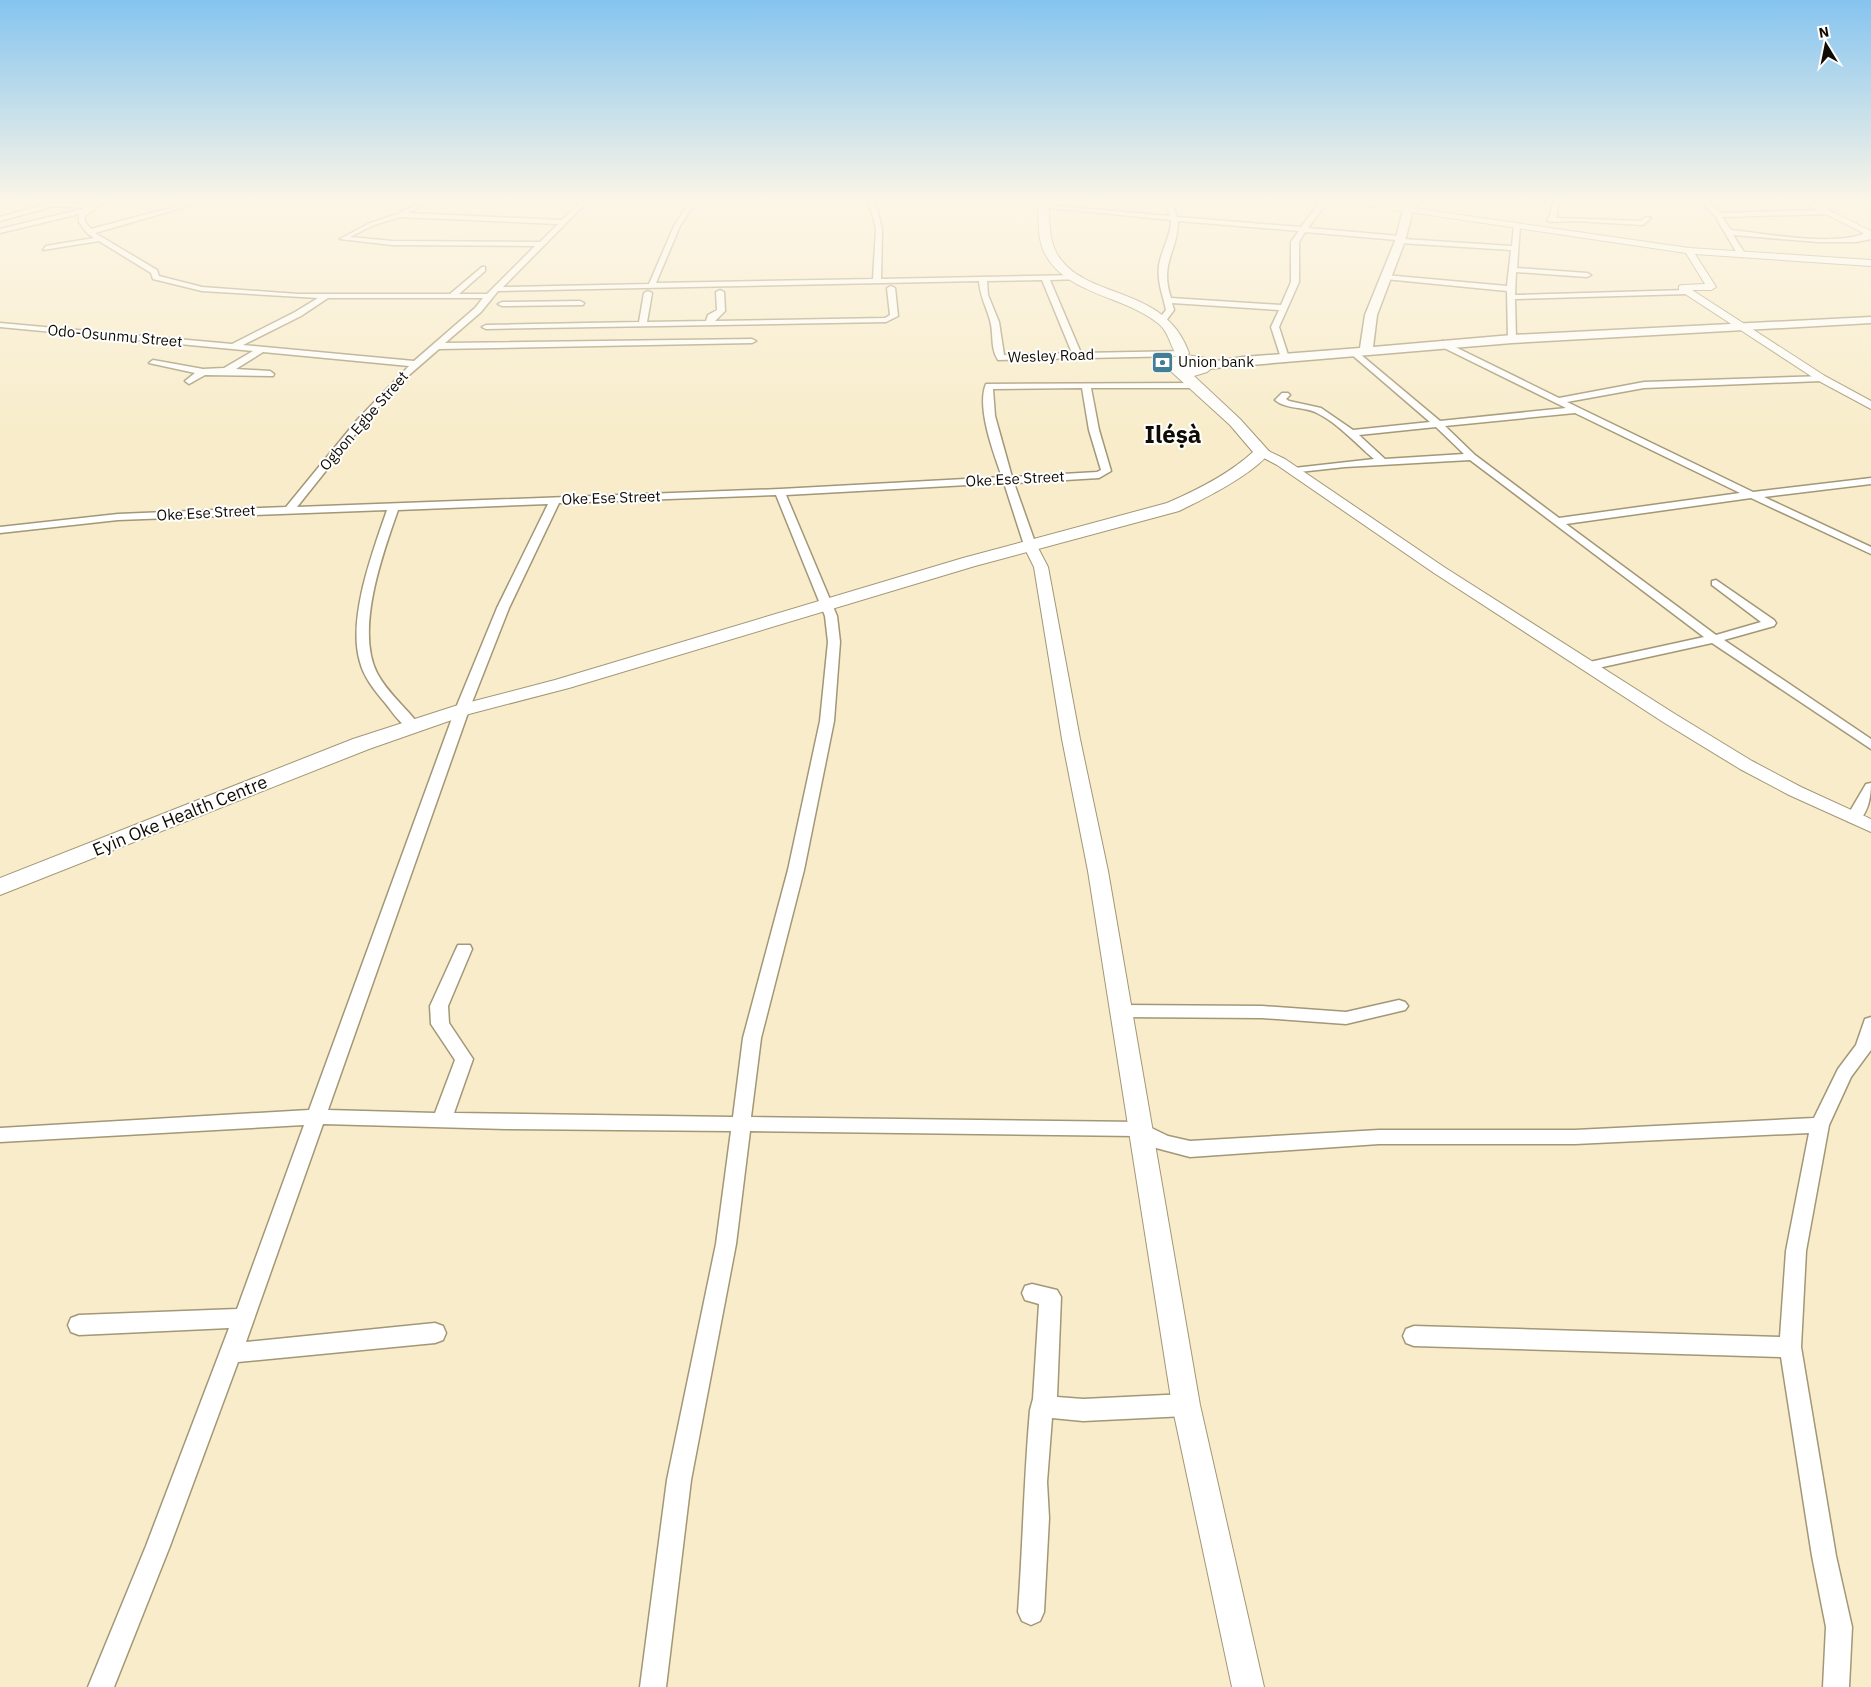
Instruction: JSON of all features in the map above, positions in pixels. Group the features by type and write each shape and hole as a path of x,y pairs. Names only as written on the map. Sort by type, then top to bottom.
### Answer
{"main road":[{"path":"1082,280 1162,320 1175,334 1191,368 1262,452"},
{"path":"1360,351 1384,280"},
{"path":"1191,368 1243,361 1512,339 1871,320"},
{"name":"Eyin Oke Health Centre","path":"0,887 361,744 462,710 562,684 1030,545 1116,524 1173,507 1200,495 1251,462 1262,452"}],"street":[{"path":"171,280 202,289 325,297 451,297 494,292 877,282 984,284"},
{"path":"451,297 470,280"},
{"name":"Ogbon Egbe Street","path":"290,509 361,421 416,364 439,346 478,310 506,280"},
{"path":"642,326 650,289 654,280"},
{"path":"486,327 577,311 650,289 720,292 891,288 984,284 1027,280"},
{"path":"1045,280 1077,355"},
{"path":"1162,320 1170,310 1163,280"},
{"path":"1285,358 1275,327 1294,280"},
{"path":"1406,280 1511,293 1687,292"},
{"path":"1512,280 1512,339"},
{"path":"1706,280 1710,287 1682,288 1821,378 1871,406"},
{"name":"Wesley Road","path":"984,284 984,295 995,322 998,353 1001,358 1077,355 1191,368"},
{"path":"499,308 577,311 642,326 891,319 894,316 891,288"},
{"path":"494,292 499,308"},
{"path":"710,324 711,317 721,311 720,292"},
{"path":"231,348 298,314 325,297"},
{"path":"1168,300 1284,308"},
{"path":"469,346 486,327 499,308"},
{"name":"Odo-Osunmu Street","path":"0,325 260,351 416,364"},
{"path":"439,346 752,341"},
{"path":"1443,344 1871,552"},
{"path":"226,370 260,351"},
{"path":"1360,351 1376,374 1439,425 1472,457 1530,502 1714,640 1871,746"},
{"path":"153,363 203,372 226,370 270,374"},
{"path":"1086,386 1191,368"},
{"path":"189,381 203,372"},
{"path":"1556,400 1644,385 1821,378"},
{"name":"Wesley Road","path":"1008,480 990,414 987,388 993,385 1086,386"},
{"name":"Oke Ese Street","path":"0,530 118,517 290,509 780,492 1103,473 1106,471 1094,430 1086,386"},
{"path":"1285,396 1280,400 1292,407 1319,410 1382,461"},
{"path":"1348,433 1577,410"},
{"path":"1262,452 1294,471 1458,583 1746,765 1871,826"},
{"path":"1294,471 1382,461 1472,457"},
{"path":"1008,480 1030,545 1042,567 1071,739 1098,871 1186,1405 1248,1687"},
{"path":"1556,522 1751,494 1871,481"},
{"path":"654,1687 679,1480 726,1244 752,1038 796,870 827,721 834,642 828,604 780,492"},
{"path":"102,1687 158,1546 244,1318 462,710 504,608 556,499"},
{"path":"394,506 374,566 363,634 366,661 383,693 409,728"},
{"path":"1589,666 1714,640 1770,623 1716,583"},
{"path":"1853,818 1871,788"},
{"path":"442,1120 464,1058 440,1024 439,1006 464,950"},
{"path":"1122,1011 1262,1012 1346,1018 1399,1006"},
{"path":"1836,1687 1839,1627 1824,1556 1790,1347 1796,1252 1820,1125 1844,1074 1864,1047 1871,1023"},
{"path":"0,1135 315,1117 1139,1129 1164,1143 1190,1149 1379,1137 1575,1137 1820,1125"},
{"path":"1032,1293 1050,1297 1044,1398 1055,1409 1076,1410 1186,1405"},
{"path":"79,1325 244,1318"},
{"path":"231,1353 435,1333"},
{"path":"1414,1336 1564,1342 1790,1347"},
{"path":"1031,1612 1037,1518 1035,1482 1041,1410 1043,1402 1047,1403"}],"place":[{"name":"Union bank","path":"1162,362"}],"district":[{"name":"Iléṣà","path":"1173,435"}]}
